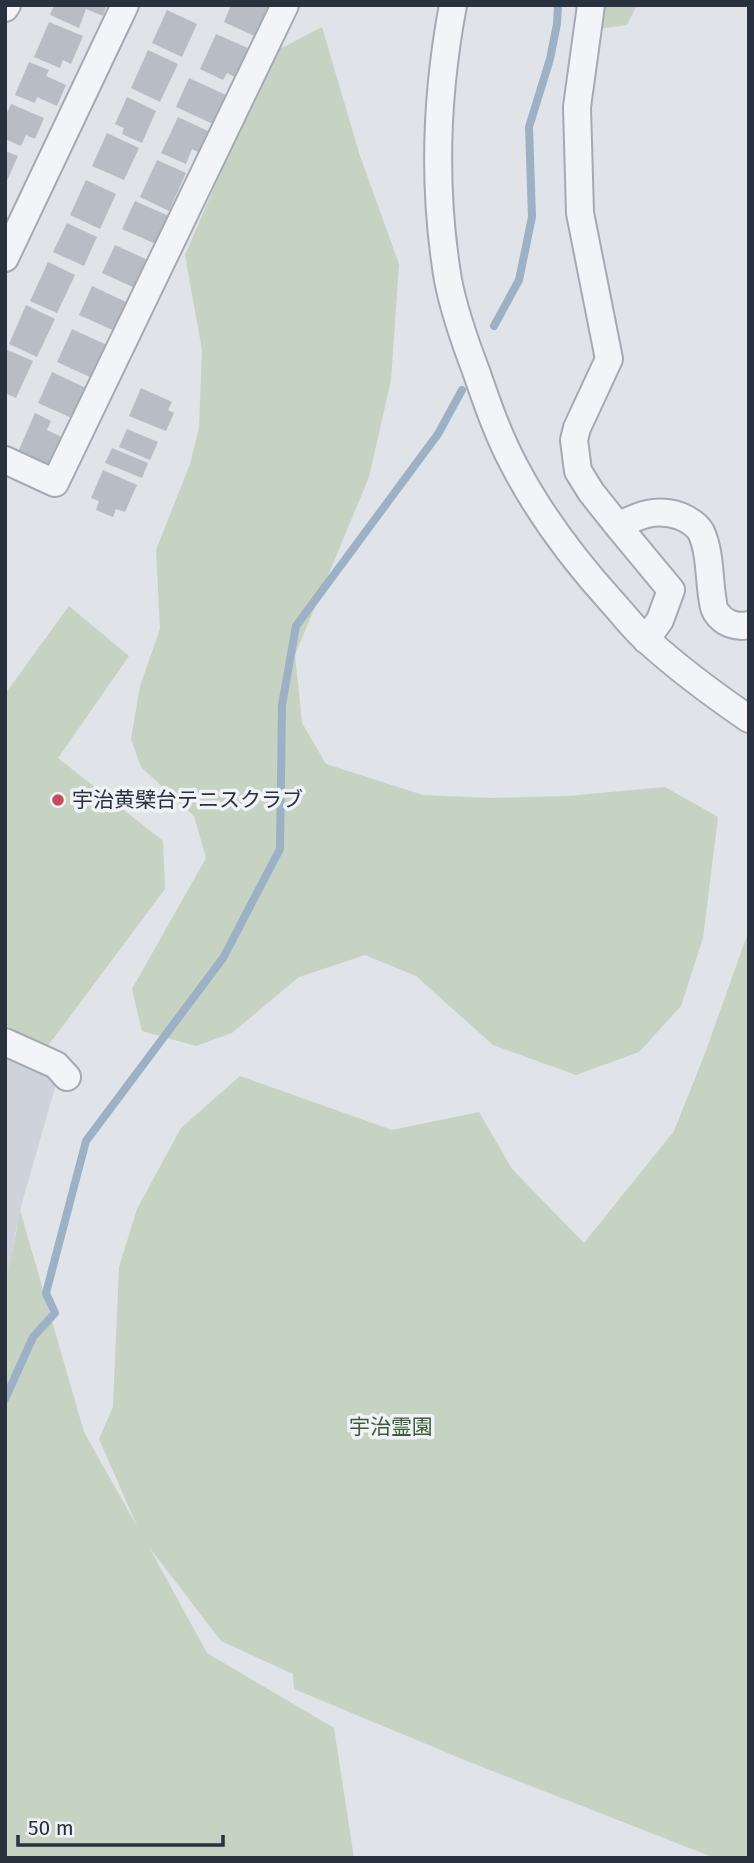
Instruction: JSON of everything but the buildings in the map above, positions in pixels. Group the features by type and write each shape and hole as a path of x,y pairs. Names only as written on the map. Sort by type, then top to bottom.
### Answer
{"street":[{"path":"5,258 125,5"},
{"path":"5,460 55,483 285,5"},
{"path":"453,5 446,45 439,125 440,209 449,281 464,340 489,409 514,465 552,530 583,570 646,640 708,691 749,719"},
{"path":"591,5 578,107 580,213 609,359 574,440 578,471 591,492 671,590 660,620 646,640"},
{"path":"618,526 640,514 656,512 671,513 693,524 700,530 706,548 714,611 734,626 749,625"},
{"path":"5,1042 57,1065 67,1077"}],"shaded area":[{"path":"5,1051 45,1067 56,1084 20,1210 12,1261 5,1276"}],"green space":[{"path":"603,5 637,5 627,25 597,29"},
{"path":"322,27 360,156 399,264 391,380 369,477 295,655 302,723 326,764 423,795 492,798 567,796 665,787 718,817 703,938 681,1006 639,1052 576,1075 493,1045 416,976 365,955 299,977 232,1033 196,1046 142,1031 132,989 206,858 194,816 141,767 131,739 140,686 160,629 156,550 190,464 199,428 202,350 185,255 236,137 278,50"},
{"name":"宇治黄檗台テニスクラブ","path":"69,606 129,656 58,758 163,841 165,889 47,1047 5,1025 5,694"},
{"name":"宇治霊園","path":"749,930 749,1858 715,1858 467,1761 294,1689 293,1674 221,1641 149,1547 207,1653 334,1728 354,1858 5,1858 5,1276 13,1252 20,1210 84,1432 138,1528 99,1439 113,1407 119,1267 137,1209 181,1128 240,1076 392,1130 479,1112 512,1169 584,1243 674,1131"}],"waterway":[{"path":"494,326 519,280 532,217 529,127 550,59 558,5"},
{"path":"5,1399 33,1337 55,1313 46,1293 86,1141 223,958 280,849 282,705 296,626 438,434 462,390"}],"place":[{"name":"宇治黄檗台テニスクラブ","path":"58,800"}]}
